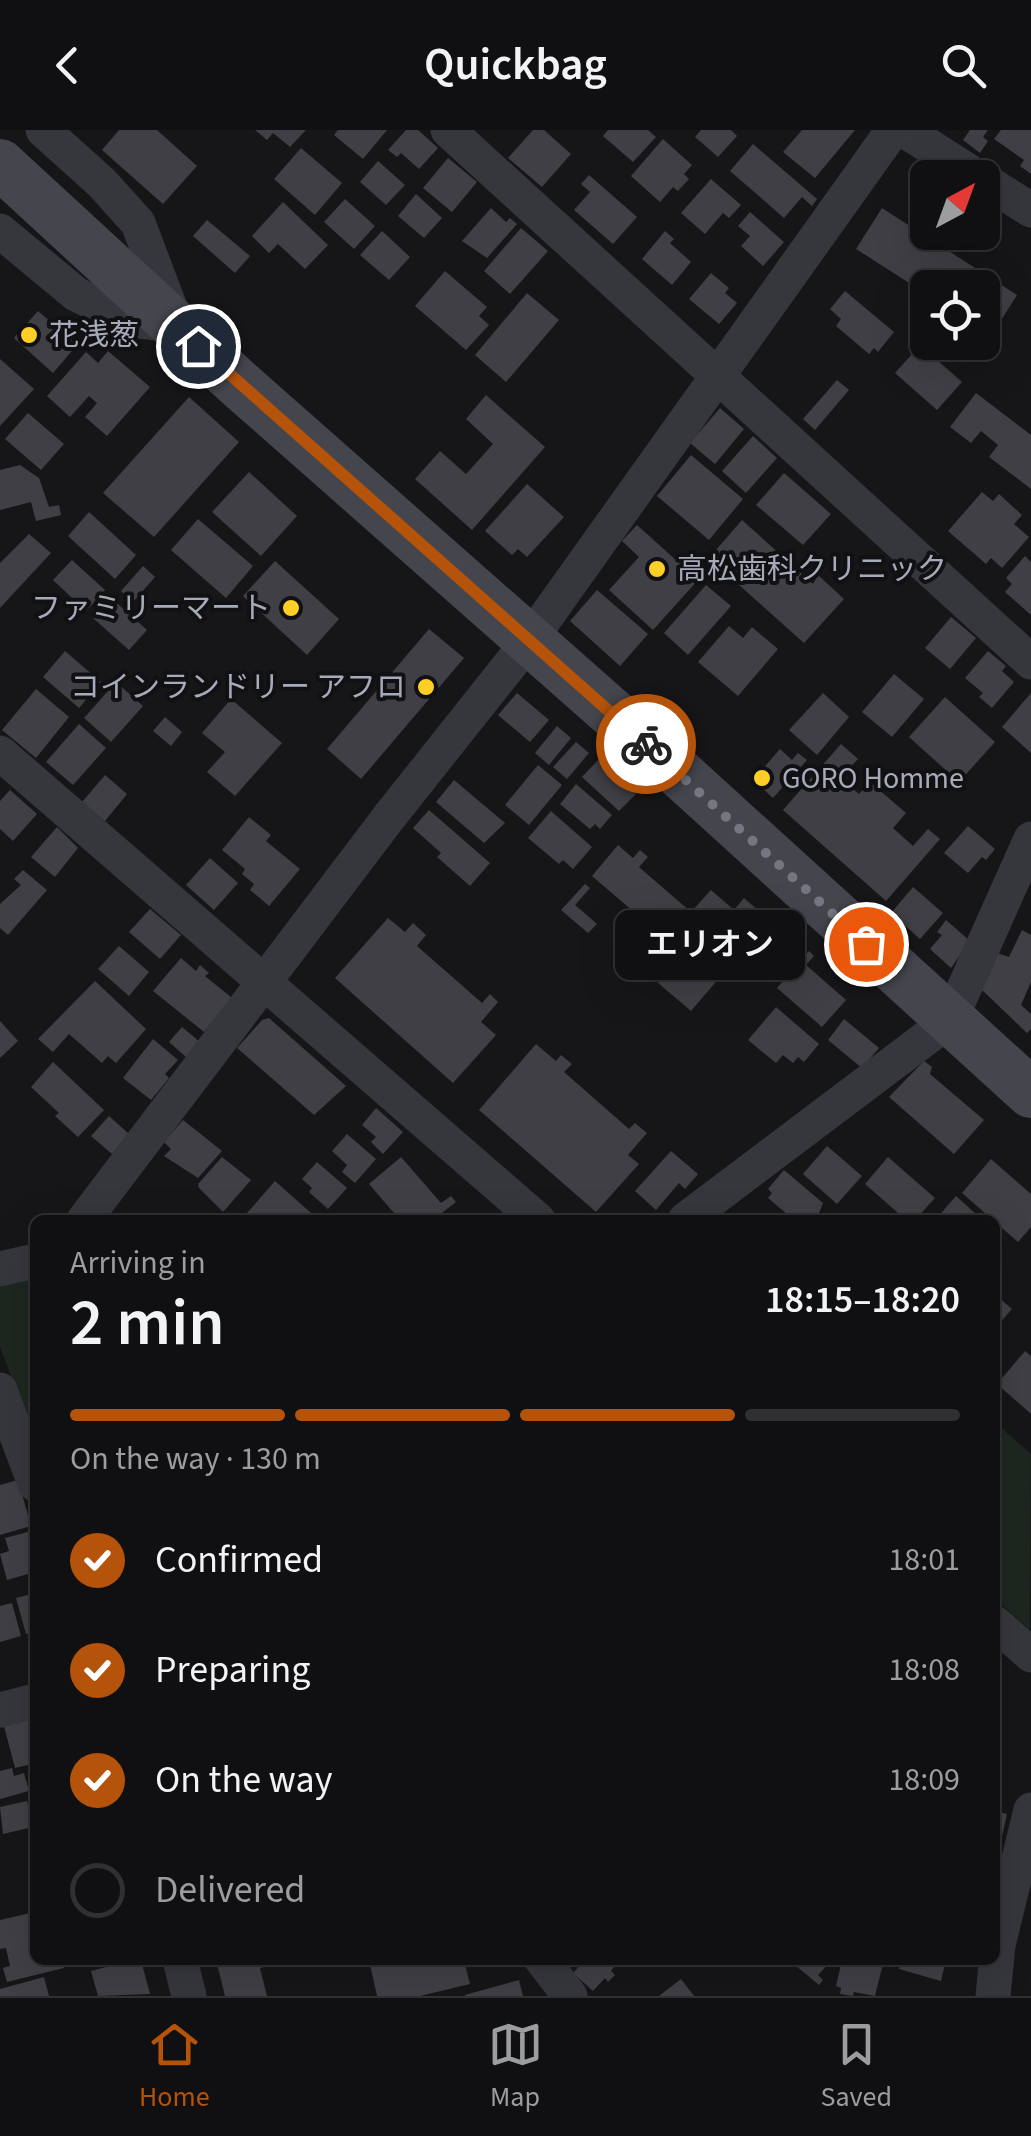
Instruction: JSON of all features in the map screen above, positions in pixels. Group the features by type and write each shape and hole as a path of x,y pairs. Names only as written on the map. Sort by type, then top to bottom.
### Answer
{"street":[{"path":"43,130 102,183 138,223 177,326"},
{"path":"448,130 1031,662"},
{"path":"88,1215 389,817 528,642 893,130"},
{"path":"904,130 952,160"},
{"path":"0,164 1031,1094"},
{"path":"1000,190 1031,210"},
{"path":"0,231 76,294 125,319 177,326"},
{"path":"0,753 532,1215"},
{"path":"692,1215 950,1020 1031,839"},
{"path":"0,1269 30,1262"},
{"path":"0,1390 30,1471"},
{"path":"1000,1626 1031,1654"},
{"path":"0,1710 30,1702"},
{"path":"1000,1937 1031,1810"},
{"path":"181,1965 190,1996"},
{"path":"993,1996 996,1965"}],"shaded area":[{"path":"30,1274 30,1426 0,1347 0,1284"},
{"path":"1000,1426 1031,1454 1030,1630 1000,1603"}],"building":[{"path":"119,130 157,130 197,166 163,204 102,150"},
{"path":"255,130 306,130 290,147 273,133 267,140"},
{"path":"338,130 387,130 363,159 334,135"},
{"path":"406,130 418,130 438,148 419,169 401,153 397,157 388,150"},
{"path":"533,130 544,130 571,154 542,187 508,158"},
{"path":"608,130 648,130 656,137 633,162 603,136"},
{"path":"701,130 731,130 737,136 718,157 695,137"},
{"path":"802,130 855,130 815,178 783,152"},
{"path":"970,130 988,130 983,137 988,141 980,153 963,140"},
{"path":"1001,130 1031,130 1031,174 1020,166 1024,160 994,139"},
{"path":"663,139 692,165 684,174 689,179 678,191 673,187 660,202 631,176"},
{"path":"753,144 817,199 812,206 802,197 784,218 730,171"},
{"path":"301,148 342,183 315,215 274,179"},
{"path":"448,158 477,182 452,212 423,188"},
{"path":"378,161 405,185 386,205 360,182"},
{"path":"589,175 637,217 613,244 574,210 590,192 581,184"},
{"path":"711,179 741,205 729,218 723,213 705,234 681,213"},
{"path":"416,194 442,218 424,238 398,216"},
{"path":"345,199 375,226 354,249 324,222"},
{"path":"283,202 328,245 305,269 278,244 269,253 252,236"},
{"path":"491,208 506,222 510,218 517,224 487,258 462,241"},
{"path":"882,208 910,226 910,250 947,250 978,270 910,270 910,284 856,249"},
{"path":"750,212 784,242 763,266 741,246 750,236 738,226"},
{"path":"207,220 250,256 235,273 193,236"},
{"path":"521,228 548,251 510,294 484,271"},
{"path":"382,231 410,257 389,280 360,255"},
{"path":"665,231 674,239 670,243 691,262 672,285 642,259"},
{"path":"445,271 487,307 479,316 489,325 466,350 415,306"},
{"path":"711,273 729,288 725,293 737,303 719,324 689,299"},
{"path":"1000,284 1017,295 1000,322"},
{"path":"845,291 894,332 878,352 874,348 869,354 836,326 841,319 830,309"},
{"path":"527,293 559,320 506,382 475,355"},
{"path":"38,311 77,345 53,373 14,338"},
{"path":"108,351 150,387 107,436 85,417 97,403 89,396 70,417 47,396 86,352 98,363"},
{"path":"910,356 910,360 937,360 962,382 937,410 895,373"},
{"path":"0,359 34,389 0,426"},
{"path":"837,380 849,390 815,430 803,419"},
{"path":"976,393 1031,435 1031,489 989,457 998,445 981,431 971,443 950,427"},
{"path":"486,395 545,447 472,530 415,479 440,451 466,474 493,444 466,419"},
{"path":"189,397 239,442 154,537 103,493"},
{"path":"720,408 744,429 715,464 690,443"},
{"path":"28,413 64,444 41,470 5,439"},
{"path":"753,436 777,458 746,493 722,471"},
{"path":"691,455 743,499 709,540 657,496"},
{"path":"20,465 39,478 49,507 59,505 61,515 36,521 31,502 0,510 0,470"},
{"path":"249,472 297,516 261,556 212,512"},
{"path":"784,473 831,514 803,545 756,505"},
{"path":"527,484 564,517 527,557 518,549 512,555 485,531"},
{"path":"982,492 993,501 999,494 1022,515 1014,524 1029,537 1002,568 991,558 986,564 948,531"},
{"path":"89,512 136,555 115,579 68,536"},
{"path":"198,519 253,566 226,598 171,550"},
{"path":"742,520 813,584 818,575 844,599 804,643 709,558"},
{"name":"高松歯科クリニック","path":"637,525 698,580 653,630 609,590 639,557 622,541"},
{"path":"29,534 51,553 0,608 0,563"},
{"path":"1025,556 1031,562 1031,615 1005,592 1012,584 1006,578"},
{"path":"72,560 105,590 86,611 53,580"},
{"name":"ファミリーマート","path":"275,561 339,619 307,655 243,596"},
{"path":"143,566 155,577 133,602 121,591"},
{"path":"706,585 731,606 688,655 664,633"},
{"path":"597,590 648,634 620,666 570,621"},
{"path":"111,598 147,630 129,650 93,618"},
{"path":"951,617 976,638 950,669 925,648"},
{"path":"729,626 743,638 752,627 778,649 738,696 698,662"},
{"path":"429,629 464,658 361,779 327,749"},
{"path":"65,651 101,682 79,708 43,677"},
{"path":"988,651 1006,666 1002,671 1014,682 992,708 979,697 983,693 965,678"},
{"path":"894,674 924,699 892,737 862,712"},
{"path":"116,682 143,706 111,742 84,718"},
{"path":"36,689 69,717 36,758 2,730"},
{"path":"517,693 549,720 530,742 498,715"},
{"path":"823,693 849,717 817,755 789,730"},
{"path":"1031,693 1031,753 1002,727"},
{"path":"945,697 995,742 959,782 909,737"},
{"path":"231,699 282,743 235,796 207,772 225,752 202,733"},
{"path":"165,717 182,732 171,746 153,731"},
{"path":"79,724 106,748 73,785 46,762"},
{"path":"557,726 571,738 549,765 535,753"},
{"path":"576,742 589,753 567,779 553,767"},
{"path":"841,744 858,759 840,778 859,794 870,782 906,813 893,828 913,846 928,829 940,839 886,901 783,810"},
{"path":"780,749 792,760 798,753 807,760 773,798 753,780"},
{"path":"598,760 636,794 619,811 582,777"},
{"path":"538,765 562,785 529,825 505,805"},
{"path":"105,775 127,794 105,821 82,802"},
{"path":"454,780 505,823 484,843 436,802"},
{"path":"576,784 612,815 600,829 595,824 590,829 560,804"},
{"path":"10,790 37,814 13,841 0,829 0,801"},
{"path":"429,810 490,863 470,886 437,857 441,853 413,828"},
{"path":"551,811 592,847 573,869 563,860 559,864 528,838"},
{"path":"249,817 271,835 266,841 300,869 269,906 250,890 254,884 242,874 245,869 222,850"},
{"path":"968,826 995,849 968,873 944,853"},
{"path":"57,827 78,848 55,877 31,857"},
{"path":"618,845 633,858 640,850 648,857 639,867 691,912 711,890 734,910 744,898 769,920 691,1011 658,983 683,954 592,876"},
{"path":"210,858 238,883 214,910 186,885"},
{"path":"23,870 47,890 8,935 0,928 0,904 21,885 14,879"},
{"path":"585,884 590,888 575,905 597,924 588,933 561,910"},
{"path":"913,887 943,913 920,939 891,913"},
{"path":"150,909 181,935 160,959 129,932"},
{"path":"388,918 405,932 413,923 426,935 417,946 482,1003 490,994 498,1002 481,1022 496,1035 453,1083 335,978"},
{"path":"946,920 970,941 951,968 930,949 942,935 937,932"},
{"path":"1022,930 1031,935 1031,982 1021,1005 1031,1014 1031,1029 1027,1033 981,989 997,953 1009,957"},
{"path":"119,946 149,972 129,996 98,969"},
{"path":"809,951 814,956 806,965 846,1000 822,1027 777,988"},
{"path":"181,958 196,971 200,965 209,973 205,976 232,998 204,1032 153,991"},
{"path":"95,981 146,1029 116,1063 108,1056 102,1063 69,1034 53,1052 38,1039"},
{"path":"776,1007 819,1044 804,1062 798,1057 793,1063 783,1055 776,1063 748,1040"},
{"path":"269,1018 346,1086 314,1115 237,1048 262,1020"},
{"path":"844,1019 879,1048 862,1068 828,1040"},
{"path":"0,1021 18,1041 0,1058"},
{"path":"182,1027 200,1042 186,1057 169,1042"},
{"path":"153,1039 178,1060 151,1100 123,1078"},
{"path":"536,1044 556,1061 561,1055 572,1064 564,1072 629,1129 635,1123 647,1133 628,1155 639,1164 596,1212 479,1110"},
{"path":"924,1061 932,1067 930,1074 984,1120 954,1154 889,1097"},
{"path":"53,1062 104,1110 78,1137 31,1087"},
{"path":"376,1108 403,1132 383,1154 371,1142 376,1137 362,1125"},
{"path":"109,1116 129,1134 112,1154 91,1136"},
{"path":"183,1120 222,1151 198,1178 164,1156 171,1149 164,1142"},
{"path":"347,1134 376,1159 355,1183 342,1172 347,1165 332,1151"},
{"path":"827,1146 862,1176 837,1204 803,1174"},
{"path":"671,1151 698,1174 685,1189 679,1183 656,1210 635,1191"},
{"path":"222,1157 251,1180 223,1212 198,1184"},
{"path":"401,1157 441,1203 451,1196 456,1202 439,1215 396,1215 369,1184"},
{"path":"888,1157 935,1198 920,1215 900,1215 865,1184"},
{"path":"991,1159 1031,1194 1031,1227 1018,1242 1000,1226 1000,1215 987,1215 962,1193"},
{"path":"317,1162 347,1188 328,1209 309,1192 312,1188 302,1179"},
{"path":"784,1170 823,1203 818,1215 788,1215 768,1198 772,1193 768,1189"},
{"path":"275,1181 311,1213 309,1215 245,1215"},
{"path":"956,1196 977,1215 939,1215"},
{"path":"1000,1299 1012,1309 1000,1322"},
{"path":"1025,1351 1031,1356 1031,1414 1000,1387 1000,1380"},
{"path":"18,1480 30,1526 0,1535 0,1485"},
{"path":"30,1531 30,1573 7,1580 0,1554 9,1551 5,1538"},
{"path":"30,1594 30,1633 26,1634 16,1598"},
{"path":"12,1603 21,1636 0,1642 0,1606"},
{"path":"30,1719 30,1770 28,1765 15,1768 4,1726"},
{"path":"12,1768 14,1776 24,1773 29,1791 0,1799 0,1771"},
{"path":"27,1801 30,1828 3,1834 0,1807"},
{"path":"1000,1812 1007,1814 1000,1845"},
{"path":"30,1913 30,1965 64,1968 7,1982 3,1968 10,1966 6,1948 0,1949 0,1920"},
{"path":"113,1965 142,1965 150,1994 98,1996 91,1971"},
{"path":"217,1965 272,1965 260,1968 267,1996 225,1996"},
{"path":"370,1965 465,1965 470,1984 420,1996 377,1996"},
{"path":"580,1965 615,1965 611,1971 615,1975 608,1982 605,1978 593,1991 573,1973"},
{"path":"795,1965 827,1965 818,1975 823,1980 819,1985"},
{"path":"841,1965 883,1965 875,1996 840,1994 841,1988 836,1986"},
{"path":"900,1965 945,1965 941,1981 899,1969"},
{"path":"44,1977 49,1996 0,1996 0,1989"},
{"path":"681,1979 694,1996 659,1996"},
{"path":"519,1980 523,1996 465,1996 465,1995"}],"way so far":[{"path":"646,744 866,944"}],"place":[{"name":"花浅葱","path":"29,335"},
{"name":"高松歯科クリニック","path":"657,569"},
{"name":"ファミリーマート","path":"291,608"},
{"name":"コインランドリー アフロ","path":"426,687"},
{"name":"GORO Homme","path":"762,778"},
{"name":"エリオン","path":"866,944"}],"route":[{"path":"198,346 646,744"}]}
